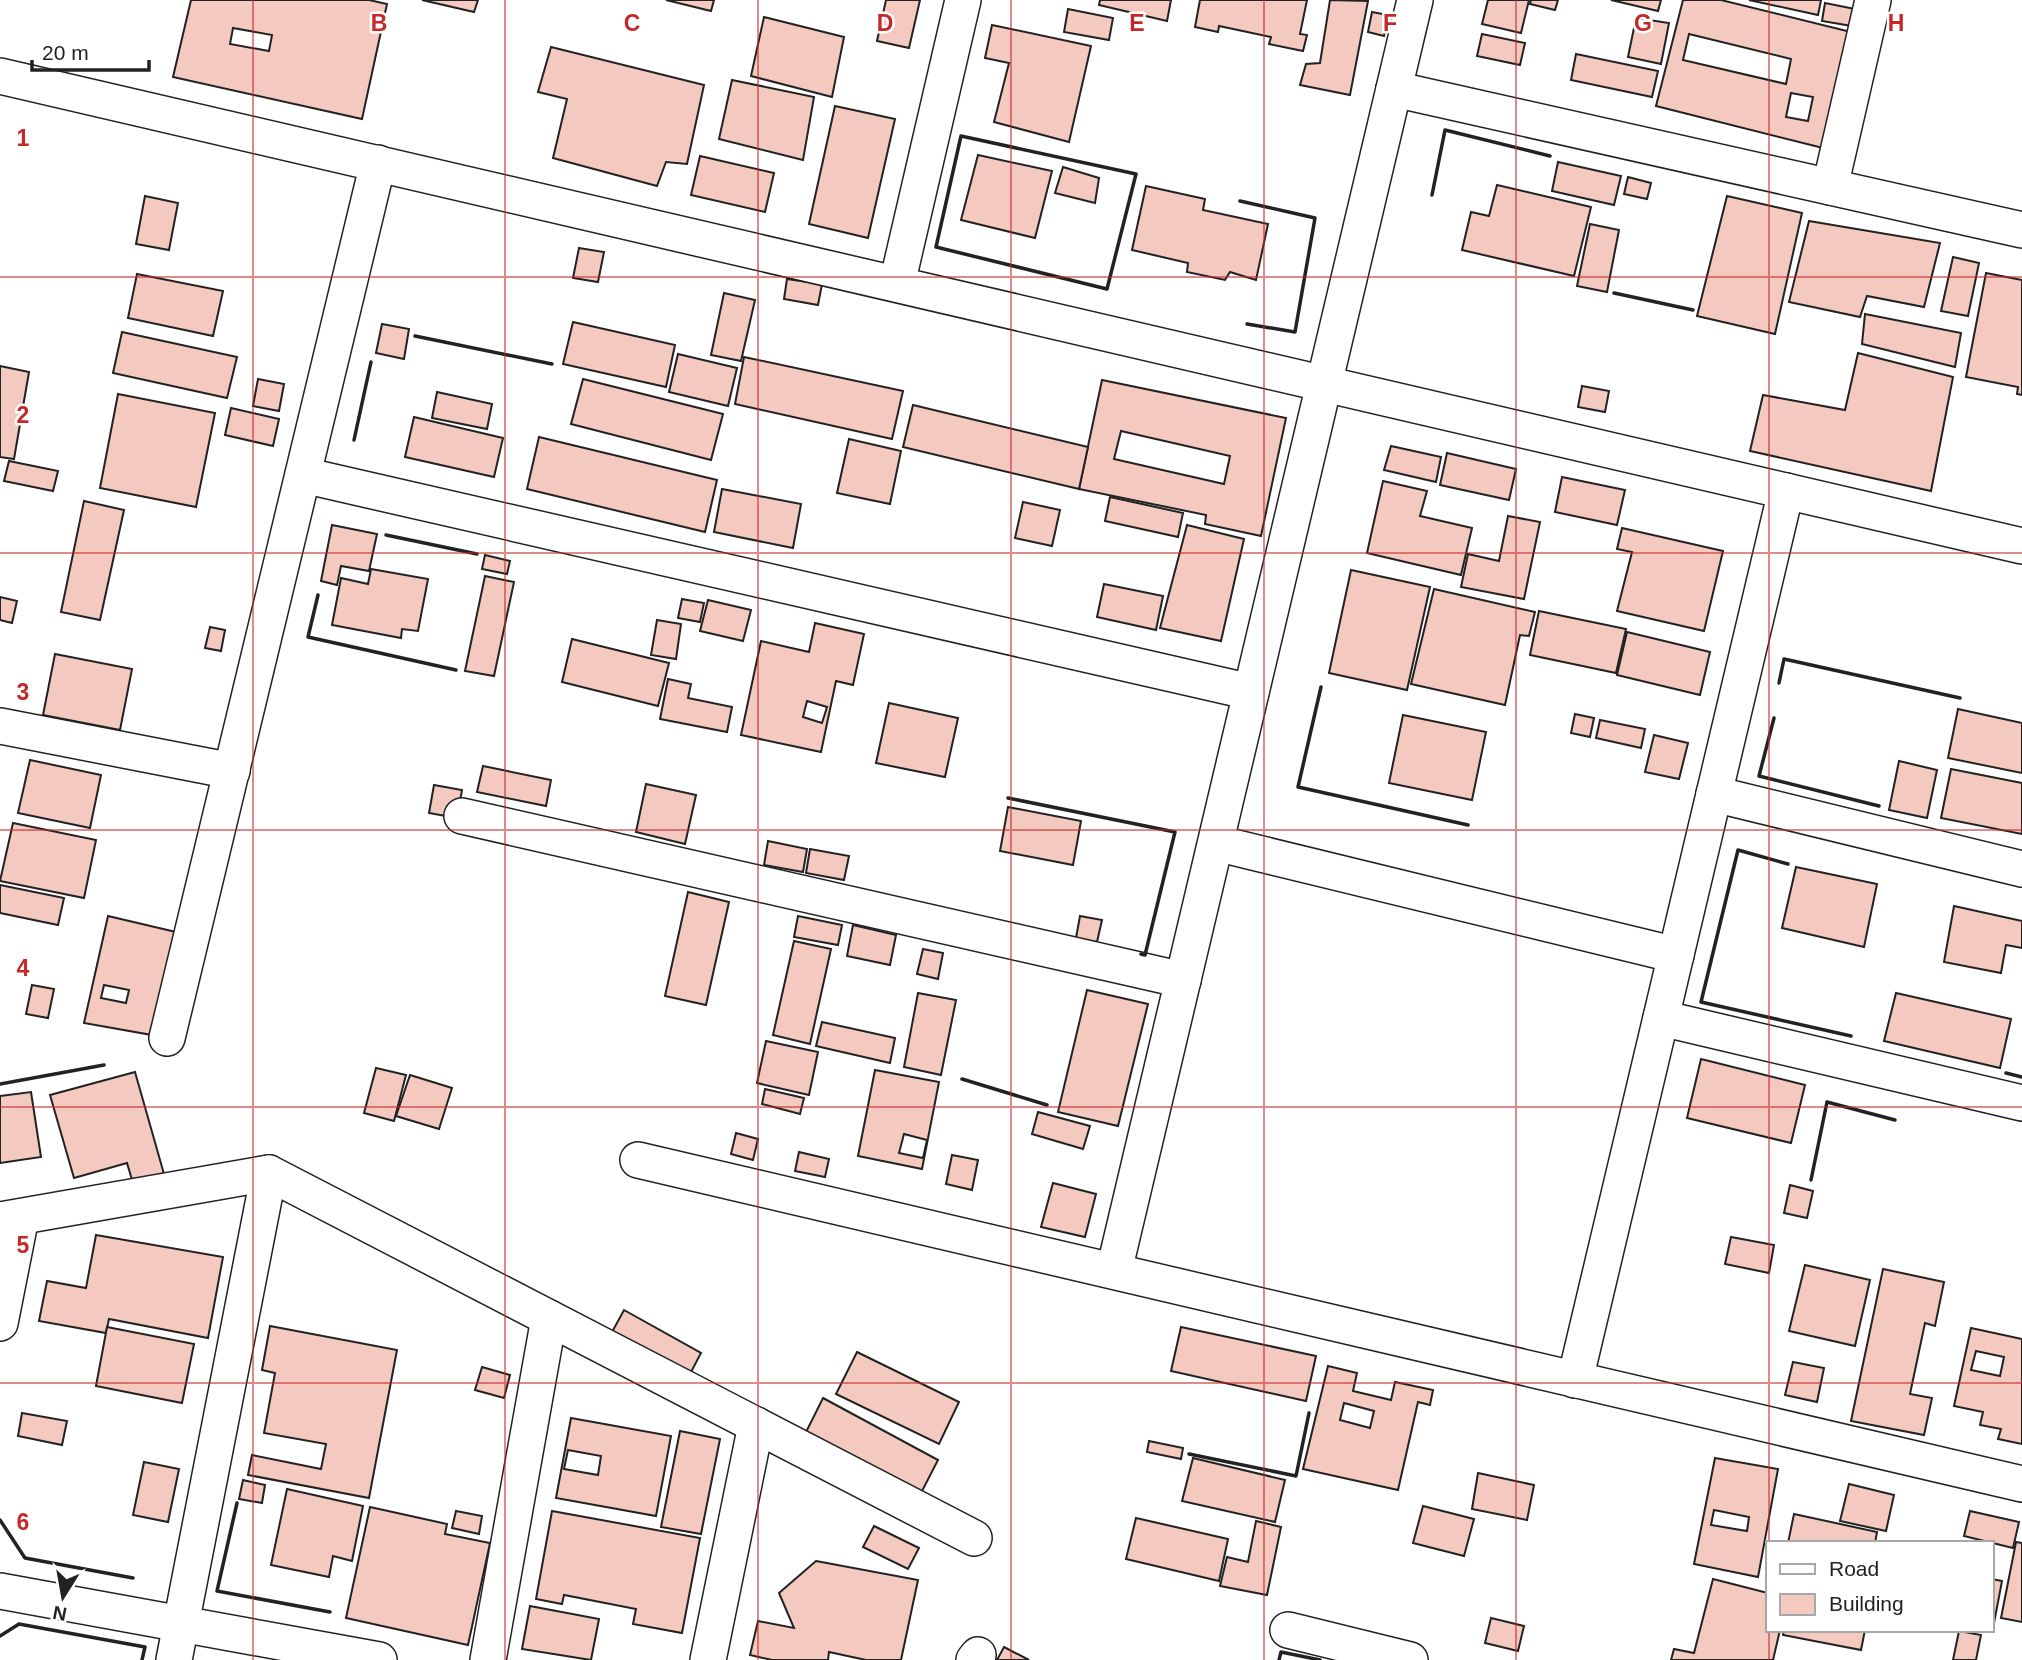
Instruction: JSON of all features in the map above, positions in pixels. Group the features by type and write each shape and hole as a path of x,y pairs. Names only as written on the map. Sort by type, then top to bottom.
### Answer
{"street":[{"path":"897,284 963,0"},
{"path":"1114,1271 1415,0"},
{"path":"1830,187 1873,0"},
{"path":"0,76 2022,546"},
{"path":"1394,89 2022,230"},
{"path":"167,1038 378,163"},
{"path":"303,475 1251,692"},
{"path":"1575,1380 1786,491"},
{"path":"0,726 232,771"},
{"path":"1714,794 2022,869"},
{"path":"463,816 1183,980"},
{"path":"1216,843 1676,955"},
{"path":"1661,1018 2022,1103"},
{"path":"638,1160 2022,1484"},
{"path":"174,1660 269,1173"},
{"path":"0,1323 10,1218 269,1173 974,1538"},
{"path":"488,1660 549,1318"},
{"path":"708,1660 756,1425"},
{"path":"0,1591 379,1660"},
{"path":"1288,1630 1410,1660"}],"building":[{"path":"191,0 369,0 387,4 362,119 173,77","holes":["233,28 272,35 269,51 230,44"]},
{"path":"422,0 478,0 474,12"},
{"path":"666,0 714,0 711,11"},
{"path":"886,0 920,0 909,48 877,41"},
{"path":"1100,0 1171,0 1167,21 1099,5"},
{"path":"1200,0 1307,0 1300,34 1307,35 1303,51 1269,44 1271,37 1219,26 1218,32 1195,27"},
{"path":"1330,0 1368,1 1350,95 1300,85 1306,64 1320,63"},
{"path":"1488,0 1529,0 1521,33 1482,24"},
{"path":"1531,0 1558,0 1555,10 1530,4"},
{"path":"1611,0 1661,0 1658,11"},
{"path":"1683,0 1721,0 1859,34 1831,150 1656,106","holes":["1689,34 1791,59 1786,84 1683,60","1791,93 1813,97 1808,121 1786,117"]},
{"path":"1749,0 1821,0 1818,15"},
{"path":"1825,3 1855,9 1852,26 1822,21"},
{"path":"1068,9 1113,18 1109,40 1064,32"},
{"path":"1372,12 1388,15 1384,36 1368,32"},
{"path":"764,17 844,37 832,97 751,76"},
{"path":"1636,18 1669,23 1661,64 1628,57"},
{"path":"992,25 1091,46 1069,142 994,122 1009,63 985,58"},
{"path":"1482,34 1525,43 1520,65 1477,56"},
{"path":"551,47 704,85 687,164 666,162 657,186 553,158 567,99 538,92"},
{"path":"1576,54 1658,71 1652,97 1571,80"},
{"path":"732,80 814,97 803,160 719,139"},
{"path":"835,106 895,119 868,238 809,224"},
{"path":"978,155 1052,171 1035,238 961,220"},
{"path":"700,156 774,173 765,212 691,195"},
{"path":"1558,162 1621,176 1614,205 1552,191"},
{"path":"1063,167 1099,178 1095,203 1055,193"},
{"path":"1628,177 1651,183 1647,199 1624,194"},
{"path":"1497,185 1591,207 1574,276 1462,250 1471,212 1489,216"},
{"path":"1146,186 1205,199 1203,210 1268,224 1256,280 1230,272 1225,280 1187,272 1188,263 1132,250"},
{"path":"145,196 178,203 169,250 136,244"},
{"path":"1727,196 1802,213 1775,334 1697,316"},
{"path":"1809,221 1940,243 1924,307 1867,296 1860,317 1789,302"},
{"path":"1590,224 1619,230 1607,292 1577,286"},
{"path":"579,248 604,252 598,282 573,278"},
{"path":"1953,257 1979,263 1968,316 1941,311"},
{"path":"1986,273 2022,280 2022,395 2017,394 2018,387 1966,377"},
{"path":"137,274 223,291 213,336 128,318"},
{"path":"787,279 822,284 818,305 784,299"},
{"path":"724,293 755,300 741,361 711,355"},
{"path":"1865,314 1961,333 1955,367 1862,344"},
{"path":"573,322 675,345 666,387 563,364"},
{"path":"382,324 409,329 404,359 376,353"},
{"path":"122,332 237,357 227,398 113,373"},
{"path":"1858,353 1953,377 1931,491 1750,451 1763,395 1845,410"},
{"path":"678,354 737,368 728,406 669,392"},
{"path":"744,357 903,391 892,439 735,404"},
{"path":"0,366 29,372 14,459 0,457"},
{"path":"258,379 284,384 279,411 253,406"},
{"path":"583,379 723,414 711,460 571,424"},
{"path":"1102,380 1286,418 1261,536 1205,524 1206,515 1079,489","holes":["1121,431 1230,456 1224,484 1114,459"]},
{"path":"1582,386 1609,391 1605,412 1578,407"},
{"path":"437,392 492,404 487,429 432,418"},
{"path":"118,394 215,413 196,507 100,488"},
{"path":"913,405 1088,447 1079,489 903,447"},
{"path":"231,408 279,419 273,446 225,435"},
{"path":"414,417 503,438 494,477 405,457"},
{"path":"539,437 717,480 705,532 527,489"},
{"path":"849,439 901,451 890,504 837,493"},
{"path":"1391,446 1441,457 1436,482 1384,470"},
{"path":"1447,453 1516,469 1509,500 1440,485"},
{"path":"9,461 58,471 53,491 4,481"},
{"path":"1562,477 1625,490 1617,525 1555,512"},
{"path":"1383,481 1427,491 1420,516 1472,528 1461,575 1367,553"},
{"path":"722,489 801,504 793,548 714,532"},
{"path":"1110,497 1183,513 1178,537 1105,521"},
{"path":"84,501 124,510 100,620 61,612"},
{"path":"1023,502 1060,510 1052,546 1015,538"},
{"path":"1508,516 1540,522 1524,599 1461,587 1468,554 1499,561"},
{"path":"332,525 377,534 369,571 341,566 337,585 321,581"},
{"path":"1187,525 1244,539 1221,641 1160,628"},
{"path":"1622,528 1723,551 1704,631 1617,611 1632,552 1617,549"},
{"path":"485,555 510,561 507,574 482,569"},
{"path":"371,569 428,579 418,631 402,629 401,638 332,625 341,578 368,584"},
{"path":"1351,570 1430,587 1407,690 1329,673"},
{"path":"485,576 514,582 494,676 465,671"},
{"path":"1104,584 1163,596 1156,630 1097,617"},
{"path":"1434,589 1535,612 1529,636 1520,635 1505,705 1411,684"},
{"path":"0,597 17,601 12,623 0,620"},
{"path":"682,599 704,603 700,622 678,618"},
{"path":"708,600 751,610 743,641 700,631"},
{"path":"1539,611 1626,629 1616,673 1530,655"},
{"path":"657,620 681,624 676,659 651,655"},
{"path":"815,623 864,634 853,685 836,681 821,752 741,735 761,641 809,652","holes":["807,701 827,707 822,723 803,717"]},
{"path":"210,627 225,630 221,651 205,648"},
{"path":"1627,632 1710,652 1700,695 1617,675"},
{"path":"572,639 669,663 658,706 562,682"},
{"path":"55,654 132,669 120,730 43,715"},
{"path":"668,679 691,684 688,698 732,707 727,732 660,719"},
{"path":"889,703 958,718 945,777 876,763"},
{"path":"1958,709 2022,723 2022,773 1948,758"},
{"path":"1575,714 1594,718 1590,737 1571,733"},
{"path":"1403,715 1486,732 1472,800 1389,783"},
{"path":"1600,720 1645,729 1641,748 1596,738"},
{"path":"1654,735 1688,743 1679,779 1645,772"},
{"path":"30,760 101,775 90,828 18,813"},
{"path":"1899,761 1937,770 1927,818 1889,810"},
{"path":"483,766 551,780 546,806 477,792"},
{"path":"1951,769 2022,783 2022,834 1941,818"},
{"path":"646,784 696,795 685,844 636,832"},
{"path":"434,785 462,790 457,818 429,813"},
{"path":"1008,807 1081,821 1073,865 1000,851"},
{"path":"13,823 96,840 84,898 0,881"},
{"path":"768,841 807,849 803,872 764,865"},
{"path":"810,849 849,856 844,880 806,873"},
{"path":"1796,867 1877,884 1864,947 1782,928"},
{"path":"0,885 64,898 58,925 0,913"},
{"path":"688,892 729,902 706,1005 665,996"},
{"path":"1954,906 2022,921 2022,948 2006,945 2001,973 1944,962"},
{"path":"108,916 176,932 152,1035 84,1023","holes":["104,985 129,990 126,1003 101,998"]},
{"path":"798,916 842,925 838,945 794,937"},
{"path":"1080,916 1102,920 1097,942 1076,938"},
{"path":"853,925 896,935 890,965 847,956"},
{"path":"794,941 831,949 810,1044 773,1035"},
{"path":"923,949 943,953 938,979 917,974"},
{"path":"32,985 54,989 48,1018 26,1014"},
{"path":"1087,990 1148,1004 1118,1126 1058,1112"},
{"path":"918,993 956,1000 941,1075 904,1067"},
{"path":"1896,993 2011,1019 2000,1068 1884,1041"},
{"path":"822,1022 895,1038 890,1063 816,1046"},
{"path":"766,1041 818,1052 809,1095 757,1083"},
{"path":"1701,1059 1805,1085 1791,1143 1687,1118"},
{"path":"376,1068 406,1075 394,1121 364,1113"},
{"path":"875,1070 939,1082 922,1169 858,1156","holes":["904,1134 927,1140 923,1158 899,1153"]},
{"path":"135,1072 166,1181 135,1190 127,1163 74,1178 50,1095"},
{"path":"410,1075 452,1088 439,1129 396,1116"},
{"path":"765,1089 804,1098 800,1114 762,1104"},
{"path":"31,1092 41,1157 0,1163 0,1096"},
{"path":"1038,1112 1090,1126 1083,1149 1032,1134"},
{"path":"736,1133 758,1139 753,1160 731,1154"},
{"path":"799,1152 829,1159 825,1177 795,1171"},
{"path":"952,1155 978,1160 972,1190 946,1184"},
{"path":"1053,1183 1096,1194 1085,1237 1041,1227"},
{"path":"1790,1185 1813,1191 1807,1218 1784,1213"},
{"path":"96,1235 223,1257 208,1338 109,1319 106,1333 39,1321 47,1281 86,1288"},
{"path":"1731,1237 1774,1245 1769,1273 1725,1264"},
{"path":"1805,1265 1870,1280 1855,1346 1789,1331"},
{"path":"1883,1269 1944,1282 1935,1326 1925,1323 1910,1394 1932,1398 1924,1435 1851,1421"},
{"path":"624,1310 701,1353 690,1374 612,1332"},
{"path":"270,1326 397,1350 369,1498 248,1475 252,1455 321,1469 326,1444 264,1433 275,1373 262,1370"},
{"path":"107,1327 194,1344 182,1403 96,1386"},
{"path":"1181,1327 1316,1356 1306,1401 1171,1371"},
{"path":"1971,1328 2022,1339 2022,1444 1998,1439 2001,1429 1980,1425 1983,1412 1954,1406","holes":["1976,1351 2004,1357 2000,1376 1971,1370"]},
{"path":"857,1352 959,1402 939,1444 836,1394"},
{"path":"1793,1362 1824,1368 1817,1402 1785,1395"},
{"path":"1328,1366 1357,1373 1353,1391 1391,1400 1395,1382 1433,1390 1430,1405 1418,1402 1398,1490 1303,1469","holes":["1344,1403 1374,1411 1370,1428 1340,1420"]},
{"path":"482,1367 510,1375 504,1398 475,1390"},
{"path":"823,1398 938,1460 919,1497 804,1436"},
{"path":"22,1413 67,1421 62,1445 18,1436"},
{"path":"571,1418 671,1436 656,1516 556,1498","holes":["568,1450 601,1456 598,1475 564,1469"]},
{"path":"680,1431 720,1439 701,1534 661,1527"},
{"path":"1149,1441 1183,1448 1181,1459 1147,1452"},
{"path":"1193,1458 1285,1480 1275,1522 1182,1501"},
{"path":"1715,1458 1778,1469 1758,1577 1694,1564","holes":["1714,1510 1749,1517 1747,1531 1711,1525"]},
{"path":"144,1462 179,1469 168,1522 133,1515"},
{"path":"1478,1473 1534,1485 1527,1520 1472,1509"},
{"path":"243,1480 265,1485 262,1503 239,1499"},
{"path":"1849,1484 1894,1495 1886,1531 1840,1521"},
{"path":"287,1489 363,1506 352,1561 333,1556 329,1577 271,1565"},
{"path":"1423,1506 1474,1519 1464,1556 1413,1543"},
{"path":"370,1507 447,1524 445,1534 490,1543 468,1645 346,1618"},
{"path":"456,1511 482,1516 479,1534 452,1528"},
{"path":"552,1511 700,1538 682,1633 633,1624 636,1609 564,1595 562,1604 536,1599"},
{"path":"1970,1511 2019,1522 2013,1548 1994,1543 1994,1541 1964,1536"},
{"path":"1794,1514 1877,1532 1875,1541 1788,1541"},
{"path":"1136,1518 1228,1539 1219,1581 1126,1559"},
{"path":"1256,1521 1281,1527 1267,1595 1220,1586 1227,1557 1248,1562"},
{"path":"874,1526 919,1548 908,1569 863,1547"},
{"path":"2016,1542 2022,1543 2022,1622 2001,1618"},
{"path":"816,1561 918,1580 901,1660 866,1660 829,1652 828,1660 772,1660 750,1655 758,1621 794,1628 779,1593"},
{"path":"1713,1579 1766,1592 1766,1632 1780,1632 1773,1660 1671,1660 1674,1649 1694,1653"},
{"path":"1994,1579 2002,1581 1994,1623"},
{"path":"530,1606 599,1619 591,1660 522,1649"},
{"path":"1491,1618 1524,1626 1518,1651 1485,1643"},
{"path":"1784,1632 1865,1632 1861,1650 1783,1635"},
{"path":"1959,1632 1981,1635 1976,1660 1953,1660"},
{"path":"1004,1647 1029,1660 997,1660"}],"wall":[{"path":"1432,195 1445,130 1550,156"},
{"path":"961,136 1136,174 1107,289 936,247 961,136"},
{"path":"1240,201 1315,218 1295,332 1247,324"},
{"path":"1614,293 1693,310"},
{"path":"415,336 552,364"},
{"path":"354,440 371,362"},
{"path":"386,535 477,554"},
{"path":"318,595 308,637 456,670"},
{"path":"1779,683 1784,659 1960,698"},
{"path":"1321,687 1298,787 1468,825"},
{"path":"1774,718 1759,776 1879,806"},
{"path":"1008,798 1175,832 1145,955 1141,954"},
{"path":"1788,864 1738,850 1701,1002 1851,1036"},
{"path":"0,1084 104,1065"},
{"path":"2006,1073 2022,1077"},
{"path":"962,1079 1047,1105"},
{"path":"1811,1180 1827,1102 1895,1120"},
{"path":"1189,1454 1296,1476 1309,1413"},
{"path":"237,1503 217,1591 330,1612"},
{"path":"0,1520 25,1558 133,1578"},
{"path":"0,1636 19,1624 145,1647 142,1660"},
{"path":"1279,1660 1281,1652 1320,1660"}]}
